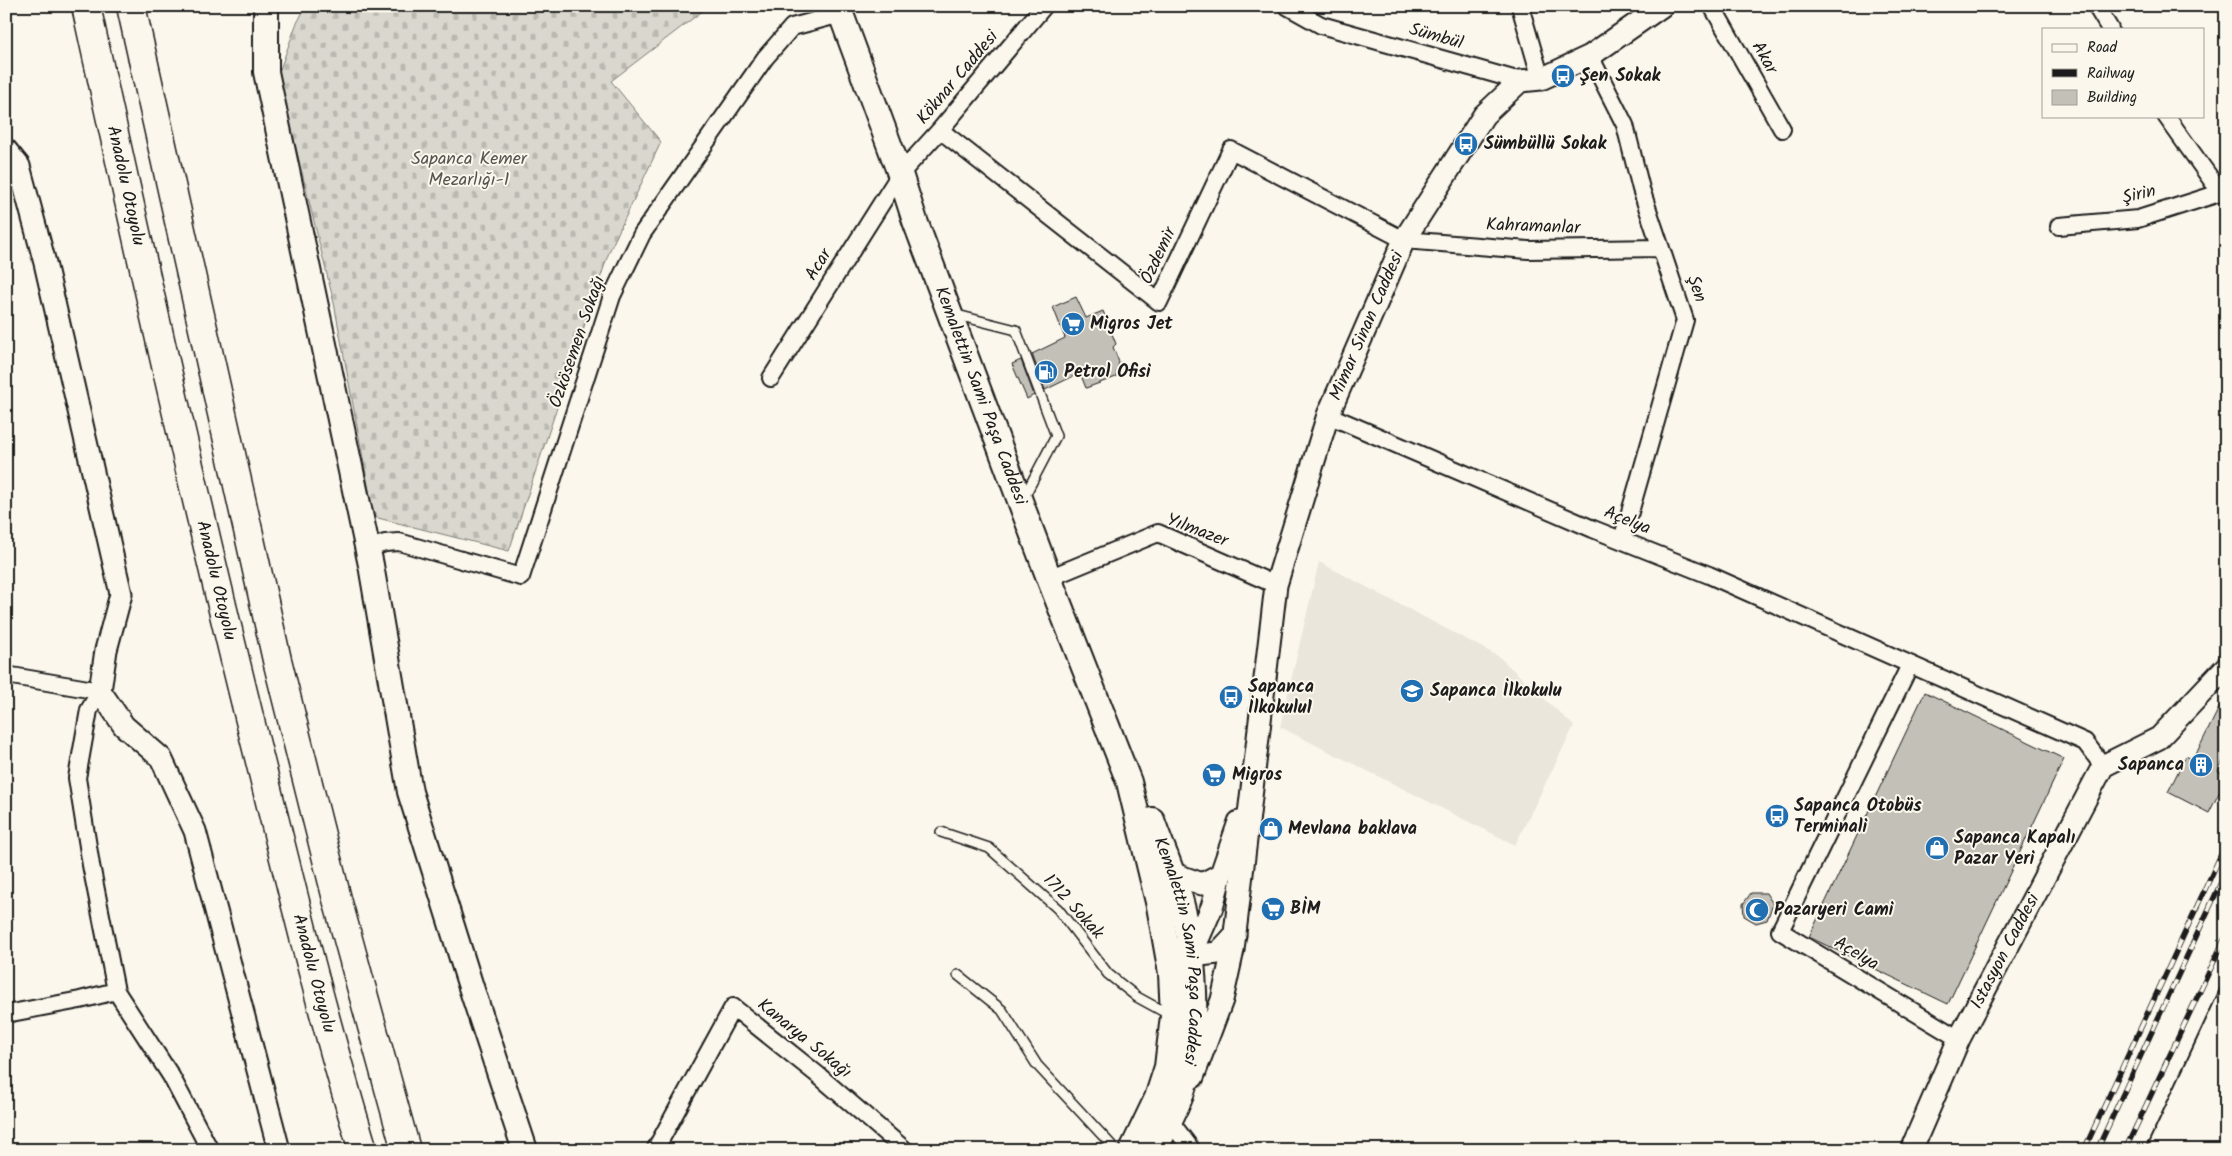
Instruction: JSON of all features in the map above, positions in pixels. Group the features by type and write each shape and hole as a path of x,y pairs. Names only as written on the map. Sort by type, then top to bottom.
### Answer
{"highway":[{"name":"Anadolu Otoyolu","path":"86,6 132,218 237,670 300,920 363,1150"},
{"path":"131,6 277,660 340,909 406,1150"}],"main road":[{"path":"266,6 266,72 367,549 410,792 471,987 525,1150"},
{"name":"Kemalettin Sami Paşa Caddesi","path":"840,10 900,174 915,221 1049,578 1129,782 1165,940 1172,990 1173,1016 1166,1067 1157,1098 1132,1150"},
{"name":"Kemalettin Sami Paşa Caddesi","path":"1129,782 1151,818 1177,889 1191,956 1196,1009 1181,1093 1170,1121 1154,1150"}],"street":[{"name":"Köknar Caddesi","path":"900,174 940,130 1040,6"},
{"name":"Sümbül","path":"1287,6 1322,25 1520,82"},
{"path":"1520,6 1541,79"},
{"path":"1520,82 1541,79 1590,56 1662,6"},
{"name":"Akar","path":"1712,6 1782,129"},
{"path":"2096,6 2109,28"},
{"name":"Özkösemen Sokağı","path":"367,549 385,543 400,542 521,577 612,296 642,234 765,58 792,27 840,10"},
{"name":"Şen","path":"1590,56 1625,125 1641,189 1685,320 1622,540"},
{"name":"Mimar Sinan Caddesi","path":"1254,763 1276,585 1328,415 1404,240 1484,115 1520,82"},
{"path":"2167,118 2208,176 2213,182 2226,189"},
{"name":"Özdemir","path":"940,130 1159,302 1231,150 1404,240"},
{"path":"6,150 19,166 45,263 121,594 106,650 100,691 88,710 77,778 90,865 116,991 171,1076 210,1150"},
{"name":"Acar","path":"771,378 900,174"},
{"name":"Şirin","path":"2059,226 2138,219 2226,189"},
{"name":"Kahramanlar","path":"1404,240 1528,250 1661,248"},
{"name":"Açelya","path":"1328,415 1709,575 1910,666 2085,742 2102,766"},
{"name":"Yılmazer","path":"1049,578 1158,533 1276,585"},
{"name":"Açelya","path":"1910,666 1780,931 1959,1039"},
{"path":"2102,766 2159,738 2226,667"},
{"path":"6,675 100,691 124,726 161,758 195,831 279,1150"},
{"path":"1172,990 1191,956 1212,907 1221,874 1238,830 1254,763"},
{"path":"1181,1093 1192,1079 1222,1000 1235,935 1254,763"},
{"name":"İstasyon Caddesi","path":"1911,1150 1959,1039 2102,766"},
{"path":"1171,873 1202,884 1221,874"},
{"path":"1165,940 1191,956 1218,953 1235,935"},
{"path":"2135,1150 2226,955"},
{"path":"6,1014 116,991"},
{"name":"Kanarya Sokağı","path":"655,1150 733,1007 818,1075 906,1150"},
{"path":"1170,1121 1192,1150"}],"lane":[{"path":"950,313 1016,330 1056,436 1021,503"},
{"name":"1712 Sokak","path":"941,832 989,848 1058,909 1108,974 1137,997 1173,1016"},
{"path":"958,975 1002,1010 1037,1065 1116,1150"}],"shaded area":[{"name":"Sapanca İlkokulu","path":"1319,562 1498,656 1574,726 1515,845 1280,727"}],"green space":[{"name":"Sapanca Kemer Mezarlığı-1","path":"306,6 709,6 611,81 661,142 609,252 509,551 374,517 334,303 278,75 296,25"}],"building":[{"path":"1076,297 1086,318 1103,311 1116,344 1113,347 1119,362 1116,377 1086,388 1080,373 1045,390 1032,354 1065,338 1053,307"},
{"path":"1021,360 1034,395 1027,399 1012,364"},
{"name":"Sapanca Kapalı Pazar Yeri","path":"1925,692 2064,759 1948,1004 1809,937"},
{"name":"Sapanca","path":"2226,694 2226,755 2218,771 2226,775 2226,779 2209,813 2168,792 2186,756 2193,760"},
{"name":"Pazaryeri Cami","path":"1751,893 1766,893 1773,904 1767,920 1756,923 1744,916 1743,904"}],"railway":[{"path":"2084,1150 2226,844"},
{"path":"2097,1150 2226,872"},
{"path":"2125,1150 2226,936"}],"place":[{"name":"Şen Sokak","path":"1563,76"},
{"name":"Sümbüllü Sokak","path":"1466,144"},
{"name":"Migros Jet","path":"1073,324"},
{"name":"Petrol Ofisi","path":"1046,372"},
{"name":"Sapanca İlkokulu","path":"1412,691"},
{"name":"Sapanca İlkokulu1","path":"1231,697"},
{"name":"Sapanca","path":"2201,765"},
{"name":"Migros","path":"1214,775"},
{"name":"Sapanca Otobüs Terminali","path":"1777,816"},
{"name":"Mevlana baklava","path":"1271,829"},
{"name":"Sapanca Kapalı Pazar Yeri","path":"1937,848"},
{"name":"BİM","path":"1273,909"},
{"name":"Pazaryeri Cami","path":"1757,910"}]}
